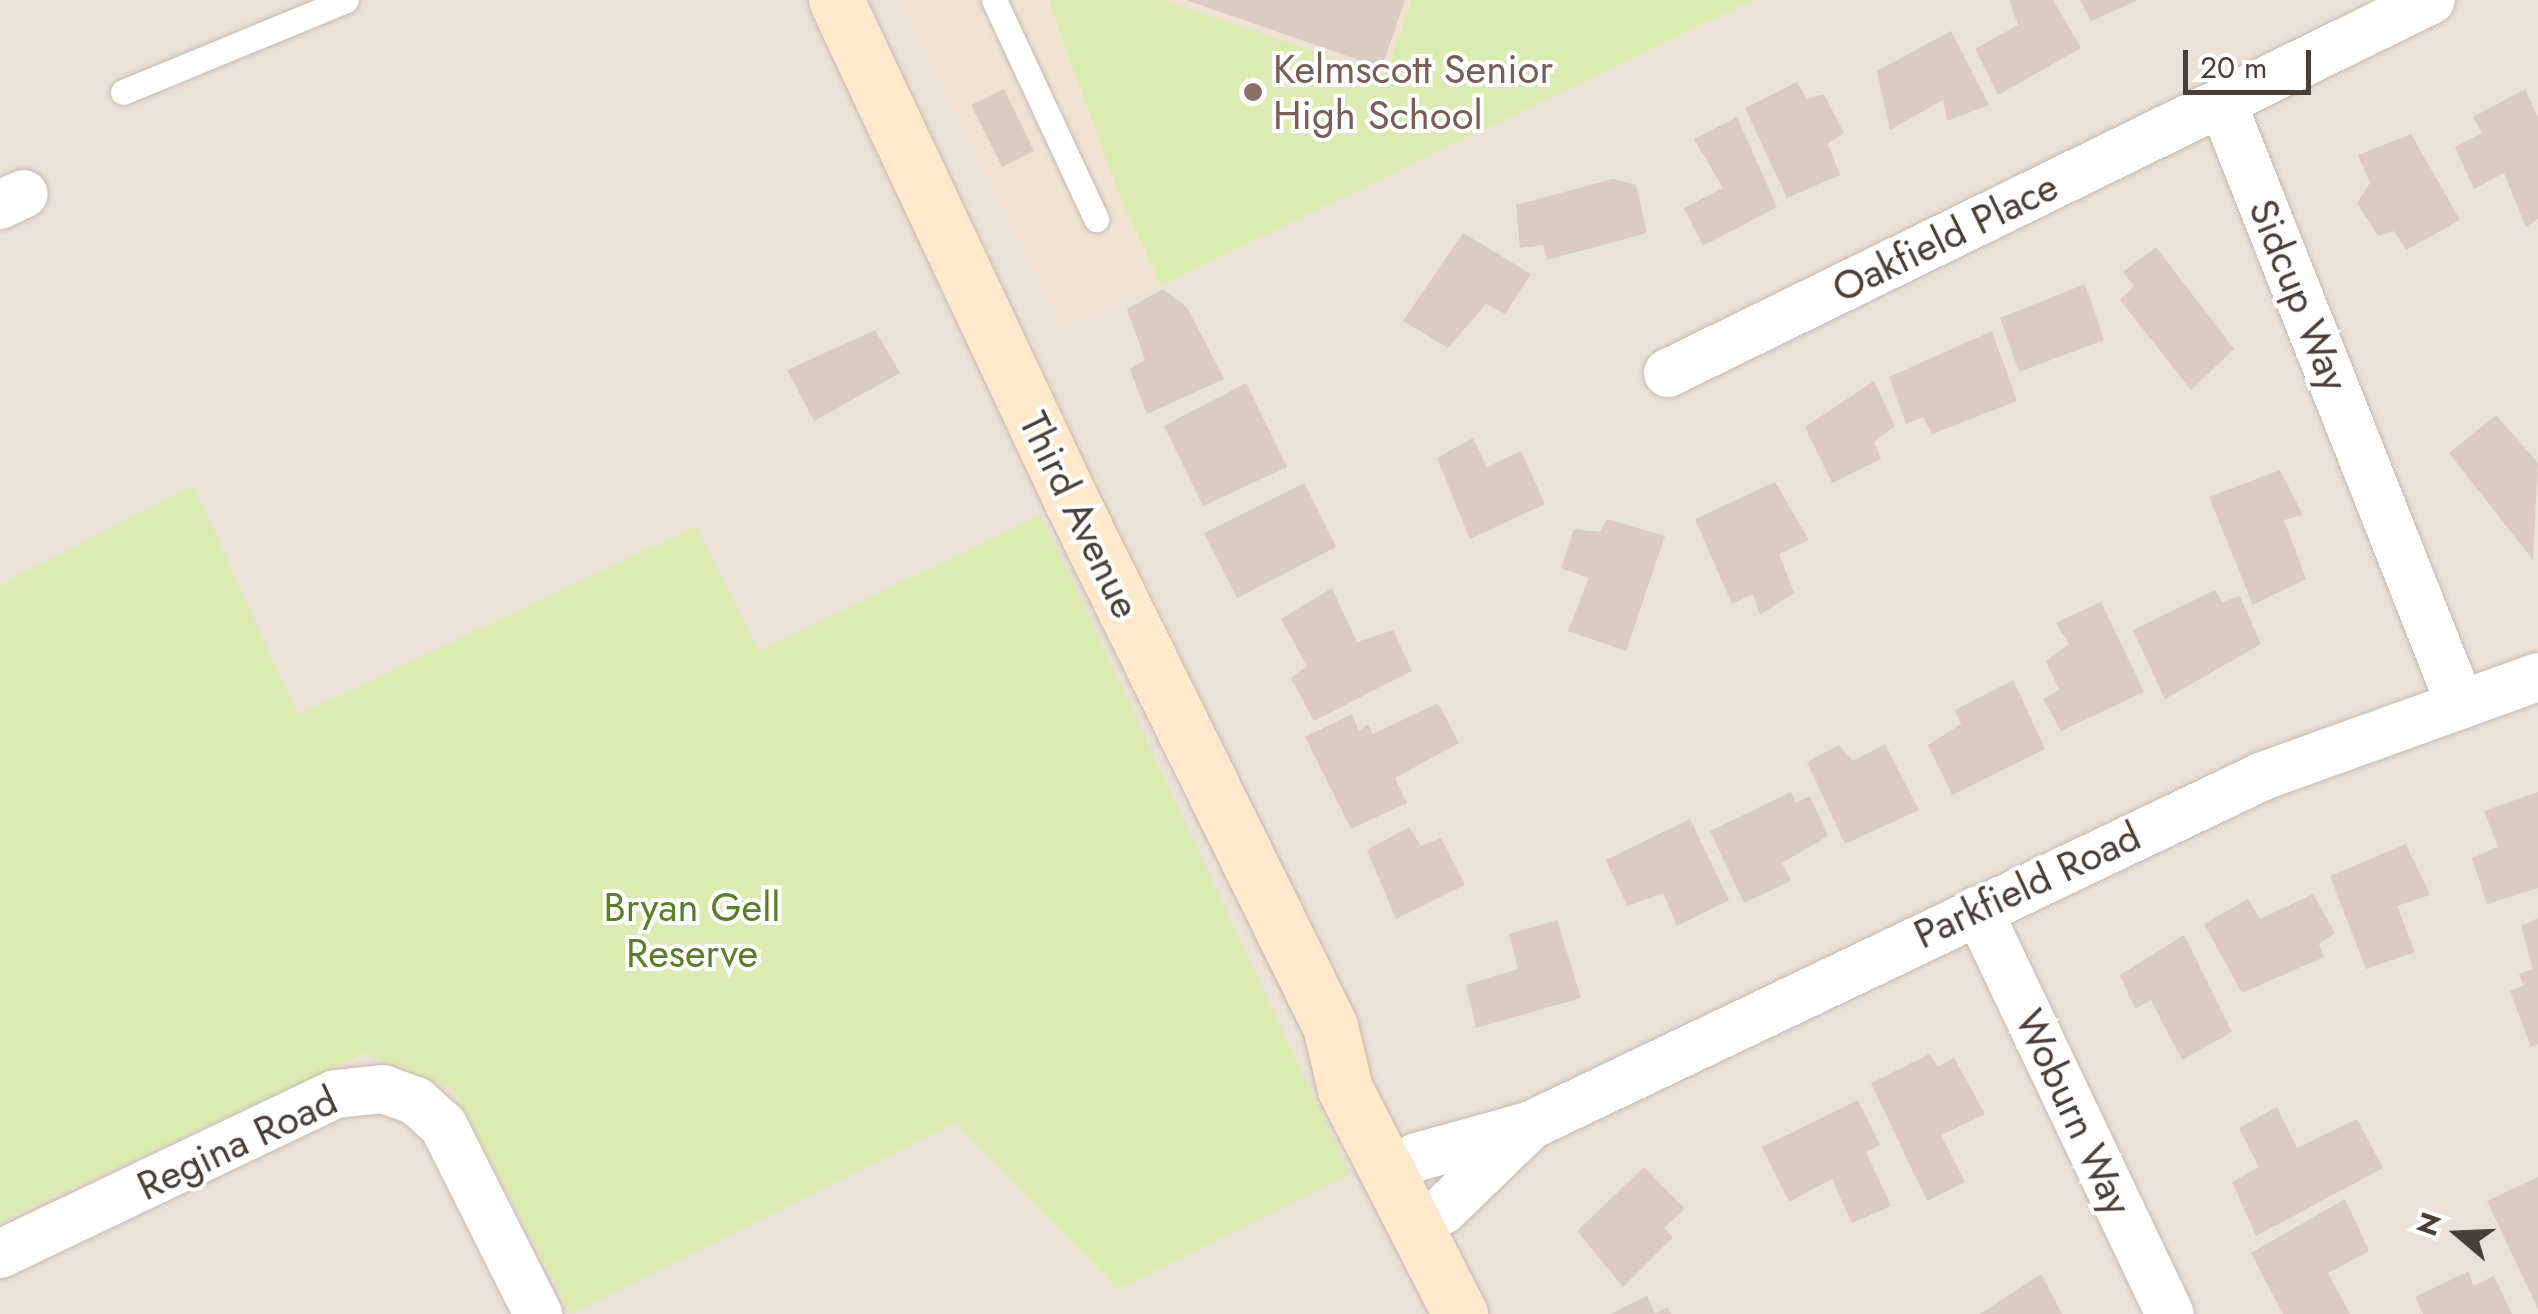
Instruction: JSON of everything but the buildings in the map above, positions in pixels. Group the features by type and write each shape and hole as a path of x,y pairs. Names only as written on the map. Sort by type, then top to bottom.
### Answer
{"main road":[{"name":"Third Avenue","path":"836,0 1072,502 1330,1026 1373,1063 1403,1166 1428,1217 1486,1314"},
{"name":"Third Avenue","path":"1428,1217 1460,1314"}],"street":[{"path":"2222,102 2431,0"},
{"name":"Oakfield Place","path":"1668,372 2222,102"},
{"name":"Sidcup Way","path":"2222,102 2460,704"},
{"name":"Parkfield Road","path":"1403,1166 1529,1126 2263,776 2538,677"},
{"name":"Woburn Way","path":"1978,910 2170,1314"},
{"name":"Regina Road","path":"0,1254 335,1094 383,1089 416,1101 443,1125 538,1314"},
{"name":"Parkfield Road","path":"1428,1217 1529,1126"}],"lane":[{"path":"123,92 346,0"},
{"path":"994,0 1096,219"}],"shaded area":[{"path":"0,0 899,0 1063,331 1753,0 2538,0 2538,1314 0,1314"},
{"name":"Kelmscott Senior High School","path":"899,0 1753,0 1063,332"}],"green space":[{"name":"Kelmscott Senior High School","path":"1048,0 1163,0 1385,75 1411,0 1753,0 1161,285 1121,200"},
{"name":"Bryan Gell Reserve","path":"193,485 298,715 696,526 759,651 1041,514 1350,1174 1118,1289 956,1122 571,1314 453,1088 364,1053 0,1221 0,585"}],"place":[{"name":"Kelmscott Senior High School","path":"1253,92"}]}
